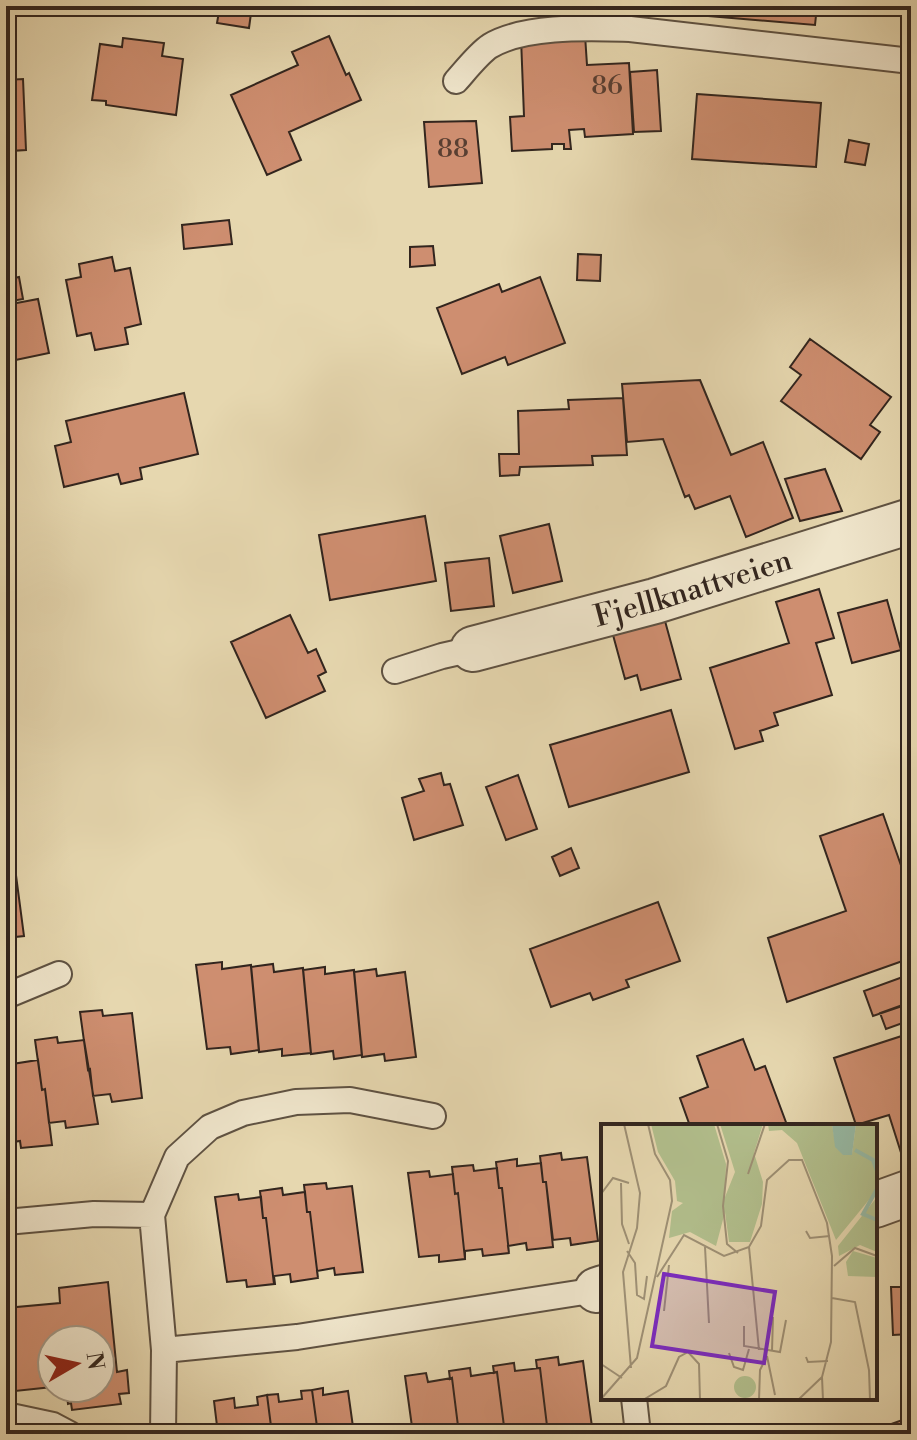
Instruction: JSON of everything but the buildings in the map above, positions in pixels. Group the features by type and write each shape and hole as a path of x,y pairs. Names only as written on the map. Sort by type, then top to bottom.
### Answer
{"street":[{"name":"Fjellknattveien","path":"473,649 696,589 911,521"},
{"path":"877,1204 911,1192"}],"lane":[{"path":"456,81 489,46 522,34 585,28 630,29 911,61"},
{"path":"395,671 473,649"},
{"path":"6,996 59,974"},
{"path":"163,1434 164,1350 152,1215 177,1157 210,1127 243,1113 296,1102 350,1100 433,1116"},
{"path":"6,1222 94,1214 152,1215"},
{"path":"164,1350 297,1337 600,1289"},
{"path":"634,1400 638,1434"},
{"path":"6,1415 53,1425 70,1434"}]}
